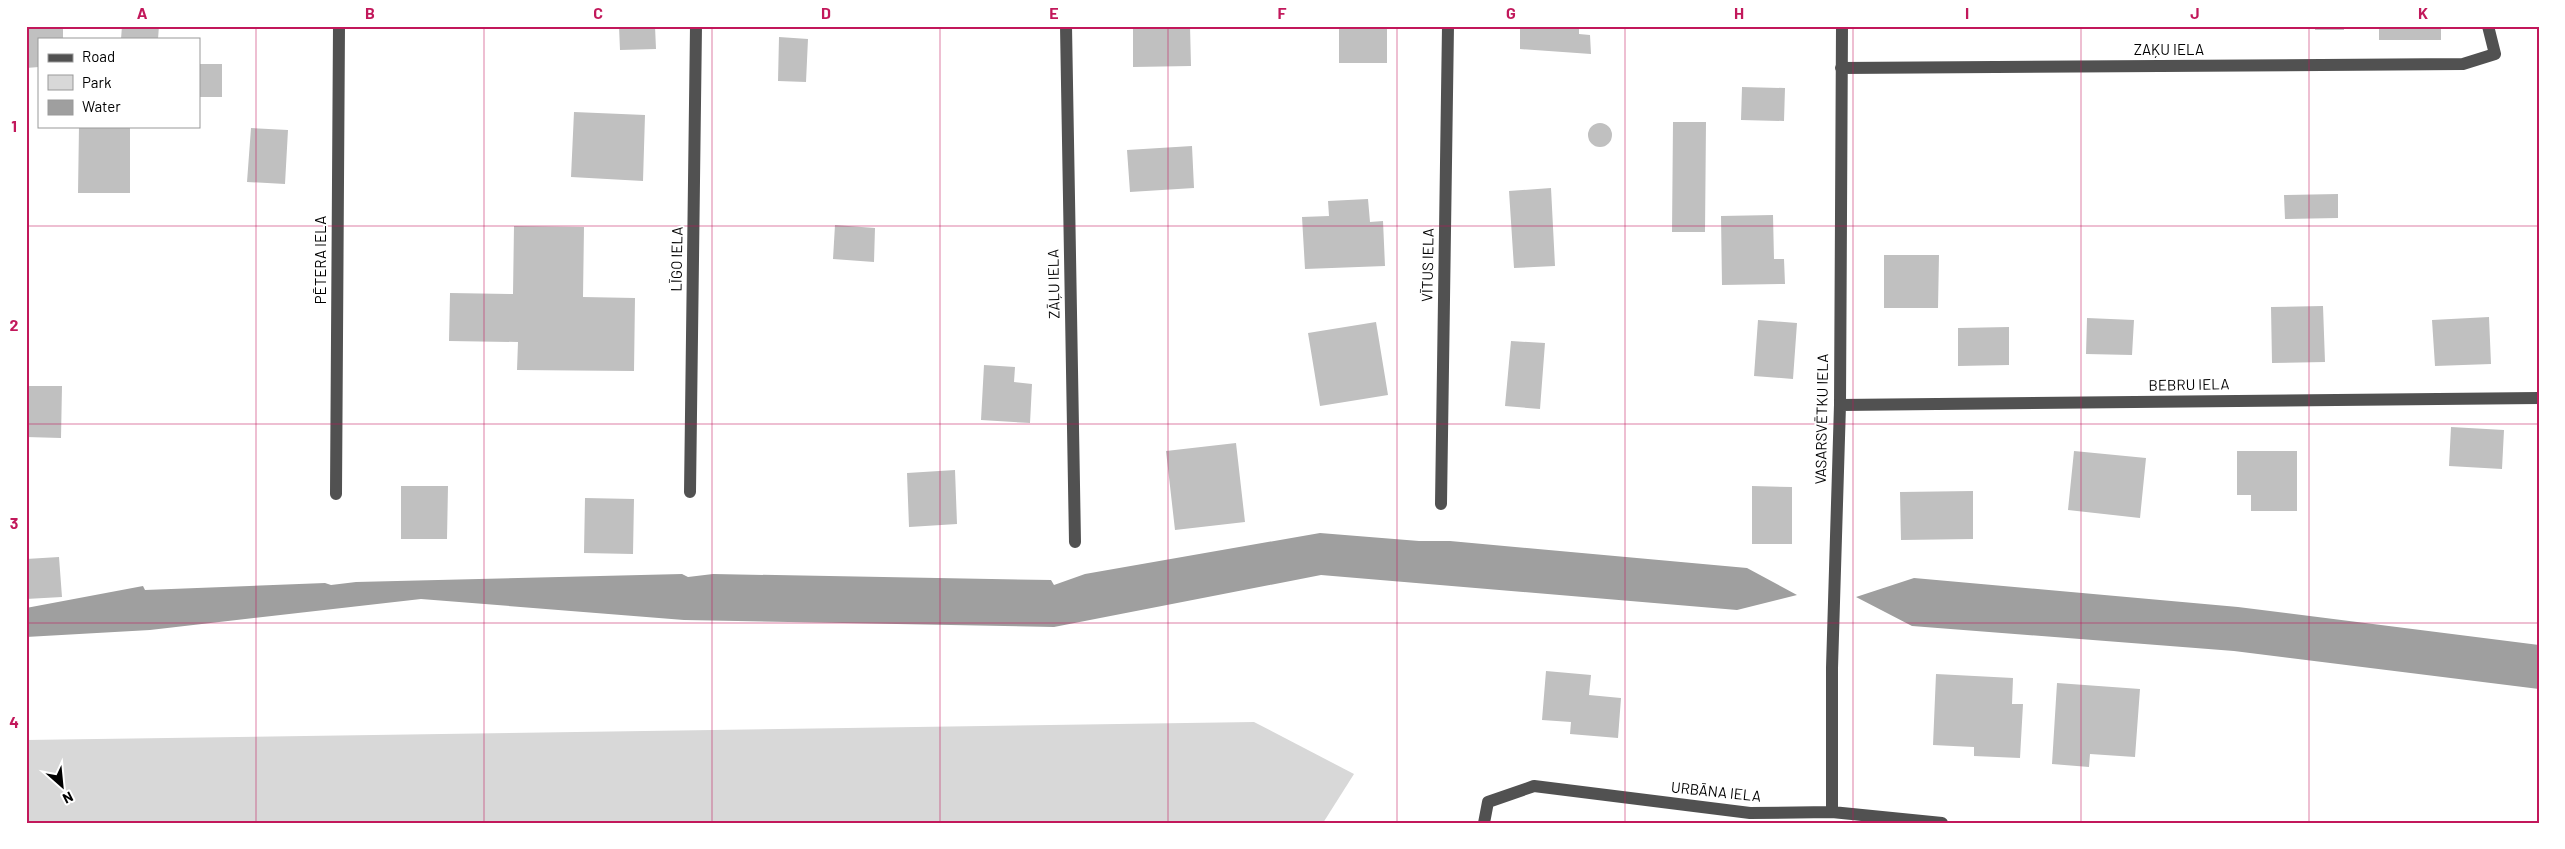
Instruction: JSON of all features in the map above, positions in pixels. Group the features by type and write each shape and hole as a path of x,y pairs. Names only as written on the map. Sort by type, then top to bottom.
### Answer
{"street":[{"name":"PĒTERA IELA","path":"336,494 338,26"},
{"name":"LĪGO IELA","path":"690,492 696,26"},
{"name":"ZĀĻU IELA","path":"1066,26 1075,542"},
{"name":"VĪTUS IELA","path":"1441,504 1448,26"},
{"name":"VASARSVĒTKU IELA","path":"1832,812 1832,668 1840,405 1842,26"},
{"name":"ZAĶU IELA","path":"1842,68 2463,64 2495,54 2488,26"},
{"name":"BEBRU IELA","path":"1840,405 2539,398"},
{"name":"URBĀNA IELA","path":"1484,823 1488,802 1534,786 1750,814 1832,812 1942,823"}],"green space":[{"path":"1254,722 1354,774 1323,823 26,823 26,740"}],"water":[{"path":"1320,533 1419,541 1450,541 1747,568 1797,595 1737,610 1321,575 1054,627 684,620 421,599 150,630 26,637 26,608 143,586 145,590 325,583 331,585 356,582 682,574 688,577 713,574 1051,580 1054,585 1085,574"},
{"path":"1914,578 2238,607 2539,645 2539,689 2234,651 1912,626 1856,597"}],"building":[{"path":"26,26 63,26 63,38 38,38 38,67 26,68"},
{"path":"122,26 159,26 158,38 121,38"},
{"path":"619,26 655,26 656,49 620,50"},
{"path":"1133,26 1190,26 1191,66 1133,67"},
{"path":"1339,26 1387,26 1387,63 1339,63"},
{"path":"1520,26 1579,26 1579,34 1590,35 1591,54 1520,49"},
{"path":"2315,26 2344,26 2344,30 2315,30"},
{"path":"2379,26 2441,26 2441,40 2379,40"},
{"path":"779,37 808,39 806,82 778,81"},
{"path":"200,64 222,64 222,97 200,97"},
{"path":"1742,87 1785,88 1784,121 1741,120"},
{"path":"574,112 645,115 643,181 571,177"},
{"path":"1673,122 1706,122 1705,232 1672,232"},
{"path":"1600,123 1609,126 1612,135 1609,144 1600,147 1591,144 1588,135 1591,126"},
{"path":"79,128 130,128 130,193 78,193"},
{"path":"251,128 288,130 285,184 247,182"},
{"path":"1192,146 1194,188 1130,192 1127,150"},
{"path":"1551,188 1555,266 1514,268 1509,191"},
{"path":"2338,194 2338,218 2285,219 2284,195"},
{"path":"1368,199 1370,222 1383,221 1385,266 1305,269 1302,217 1329,216 1328,201"},
{"path":"1773,215 1774,259 1784,259 1785,284 1722,285 1721,216"},
{"path":"835,225 875,228 874,262 833,259"},
{"path":"514,226 584,227 583,297 635,298 634,371 517,370 518,342 449,341 450,293 513,294"},
{"path":"1884,255 1939,255 1938,308 1884,308"},
{"path":"2323,306 2325,362 2272,363 2271,307"},
{"path":"2489,317 2491,364 2435,366 2432,320"},
{"path":"2087,318 2134,320 2132,355 2086,354"},
{"path":"1758,320 1797,323 1793,379 1754,376"},
{"path":"1376,322 1388,395 1320,406 1308,333"},
{"path":"2009,327 2009,365 1958,366 1958,328"},
{"path":"1511,341 1545,343 1540,409 1505,406"},
{"path":"984,365 1015,367 1014,382 1032,384 1030,423 981,420"},
{"path":"26,386 62,386 61,438 26,437"},
{"path":"2451,427 2504,430 2502,469 2449,466"},
{"path":"1236,443 1245,522 1175,530 1166,451"},
{"path":"2074,451 2146,458 2140,518 2068,510"},
{"path":"2237,451 2297,451 2297,511 2251,511 2251,495 2237,495"},
{"path":"955,470 957,524 909,527 907,473"},
{"path":"401,486 448,486 447,539 401,539"},
{"path":"1752,486 1792,487 1792,544 1752,544"},
{"path":"1973,491 1973,539 1901,540 1900,492"},
{"path":"585,498 634,499 633,554 584,553"},
{"path":"59,557 62,597 26,599 26,559"},
{"path":"1546,671 1591,675 1589,695 1621,698 1618,738 1570,734 1571,722 1542,720"},
{"path":"1936,674 2013,678 2012,704 2023,704 2020,758 1974,756 1974,747 1933,745"},
{"path":"2057,683 2140,689 2135,757 2090,754 2089,767 2052,764"}]}
